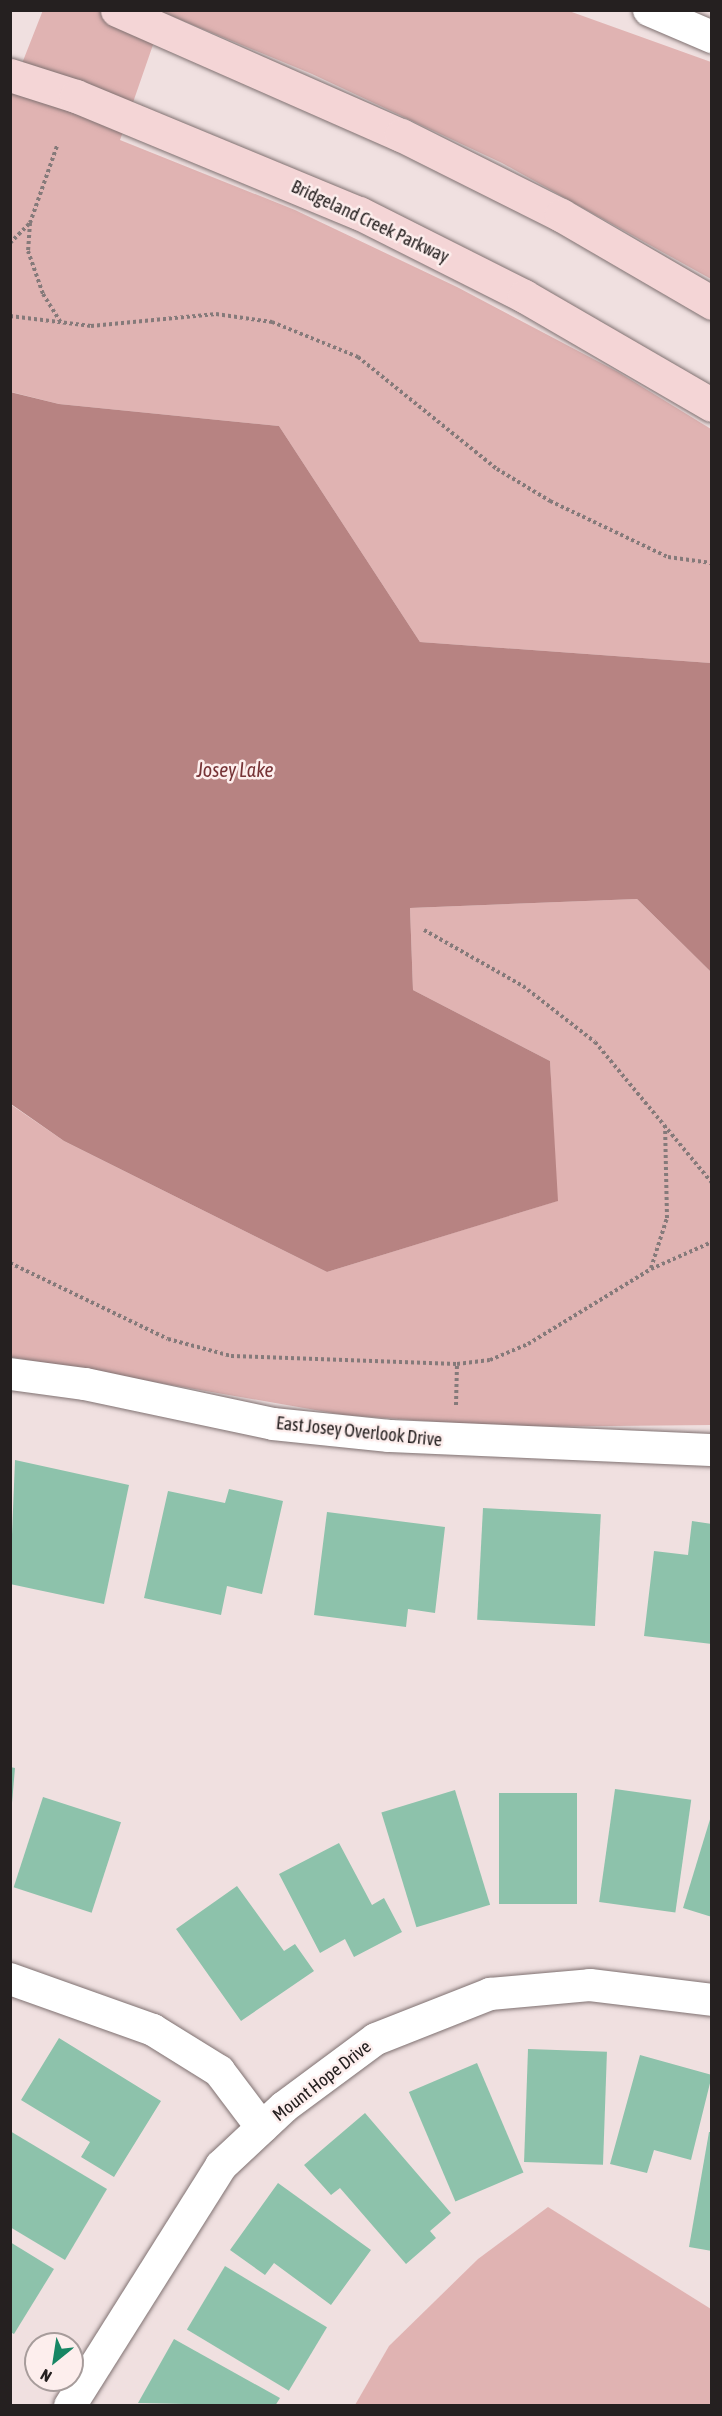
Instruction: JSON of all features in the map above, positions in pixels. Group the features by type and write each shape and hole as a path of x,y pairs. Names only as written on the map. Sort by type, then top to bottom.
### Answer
{"main road":[{"path":"117,10 401,135 561,215 711,303"},
{"name":"Bridgeland Creek Parkway","path":"10,75 76,96 359,213 524,296 711,405"}],"street":[{"path":"649,10 711,37"},
{"name":"East Josey Overlook Drive","path":"10,1374 273,1424 454,1441 711,1450"},
{"path":"10,1979 153,2030 219,2071 262,2128"},
{"name":"Mount Hope Drive","path":"70,2406 222,2166 262,2128 376,2040 490,1994 590,1985 711,2000"}],"path":[{"path":"10,243 30,222 57,146"},
{"path":"30,222 34,268 63,325"},
{"path":"10,316 63,325 216,314 272,322 358,357 497,469 550,501 668,557 711,563"},
{"path":"424,930 567,1018 595,1042 711,1183"},
{"path":"651,1269 667,1218 665,1125"},
{"path":"10,1263 168,1339 231,1356 457,1364 490,1360 528,1344 651,1269 711,1242"},
{"path":"454,1441 457,1364"}],"shaded area":[{"path":"43,10 569,11 711,62 711,279 502,163 312,74 164,13 120,140 295,210 457,287 618,372 711,429 711,663 420,642 279,426 59,404 11,392 10,94"},
{"path":"637,899 711,972 711,1425 509,1427 344,1415 11,1357 10,1104 64,1141 327,1272 557,1201 550,1061 413,990 410,908"},
{"path":"548,2207 711,2309 711,2405 355,2405 389,2346 478,2259"}],"water":[{"name":"Josey Lake","path":"10,392 59,404 279,426 420,642 711,663 711,972 637,899 410,908 413,990 550,1061 558,1201 327,1272 64,1141 11,1104"}],"building":[{"path":"15,1460 129,1485 104,1604 10,1584"},
{"path":"229,1489 283,1501 262,1594 227,1586 221,1615 144,1598 168,1491 225,1503"},
{"path":"483,1508 601,1514 595,1626 477,1620"},
{"path":"327,1512 445,1527 435,1613 408,1609 406,1627 314,1615"},
{"path":"692,1521 712,1524 712,1644 644,1636 654,1551 688,1555"},
{"path":"10,1767 15,1768 12,1803 10,1803"},
{"path":"615,1789 691,1800 675,1913 599,1902"},
{"path":"455,1790 490,1905 416,1927 381,1813"},
{"path":"499,1793 577,1793 577,1904 499,1904"},
{"path":"43,1797 121,1822 92,1913 14,1887"},
{"path":"712,1816 712,1917 683,1908"},
{"path":"339,1843 372,1905 384,1898 402,1932 354,1957 345,1939 320,1953 279,1874"},
{"path":"237,1886 284,1951 295,1944 314,1971 241,2021 176,1929"},
{"path":"59,2038 161,2101 114,2177 81,2157 90,2142 21,2100"},
{"path":"528,2049 607,2052 603,2165 524,2162"},
{"path":"640,2055 712,2075 691,2160 654,2150 647,2173 610,2164"},
{"path":"477,2063 523,2173 455,2201 409,2092"},
{"path":"365,2113 451,2213 430,2231 436,2238 406,2264 340,2188 331,2195 304,2165"},
{"path":"10,2131 107,2189 65,2260 10,2227"},
{"path":"709,2132 712,2132 712,2251 689,2247"},
{"path":"278,2183 371,2250 331,2305 274,2263 265,2275 230,2250"},
{"path":"10,2242 54,2269 14,2334 10,2332"},
{"path":"225,2266 327,2327 289,2391 187,2329"},
{"path":"174,2339 280,2398 275,2406 138,2403"}]}
